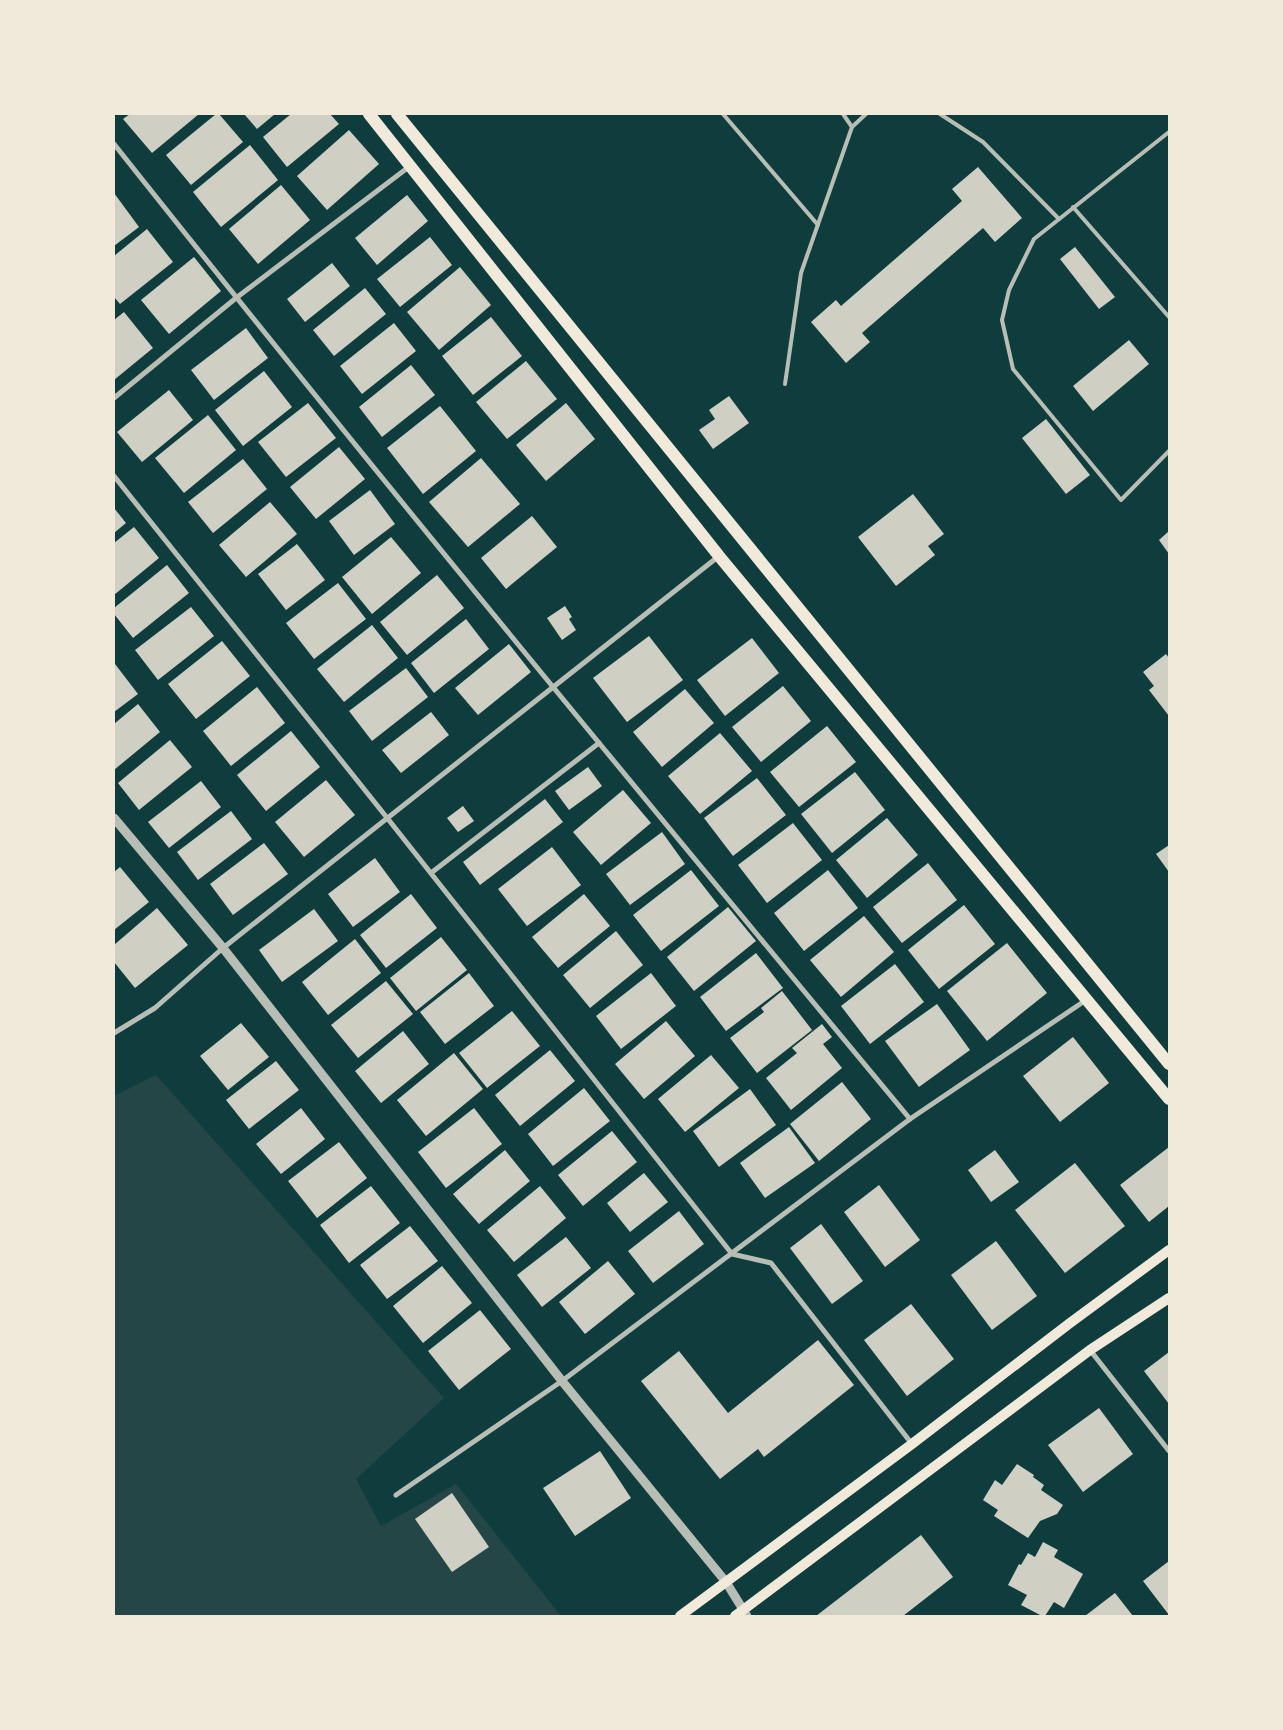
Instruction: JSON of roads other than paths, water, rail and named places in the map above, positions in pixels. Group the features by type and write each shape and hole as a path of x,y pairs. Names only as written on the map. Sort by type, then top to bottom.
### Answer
{"main road":[{"path":"369,114 719,556 1169,1099"},
{"path":"397,114 1169,1064"},
{"path":"680,1616 1169,1250"},
{"path":"742,1614 1090,1350 1169,1298"}],"street":[{"path":"114,144 236,298 553,688 910,1119"},
{"path":"114,398 236,298 410,166"},
{"path":"114,476 732,1254 771,1264 912,1444"},
{"path":"114,1033 155,1008 223,948 719,556"},
{"path":"431,873 598,743"},
{"path":"114,818 223,948 562,1381 726,1582 742,1614"},
{"path":"396,1495 562,1381 910,1119 1086,1000"},
{"path":"1090,1350 1169,1451"}],"lane":[{"path":"722,114 818,225"},
{"path":"843,114 852,127"},
{"path":"786,384 801,273 852,127 866,114"},
{"path":"940,114 983,142 1059,219"},
{"path":"1169,132 1034,239 1009,290 1002,320 1012,369 1121,500 1169,451"},
{"path":"1074,207 1169,317"}]}
